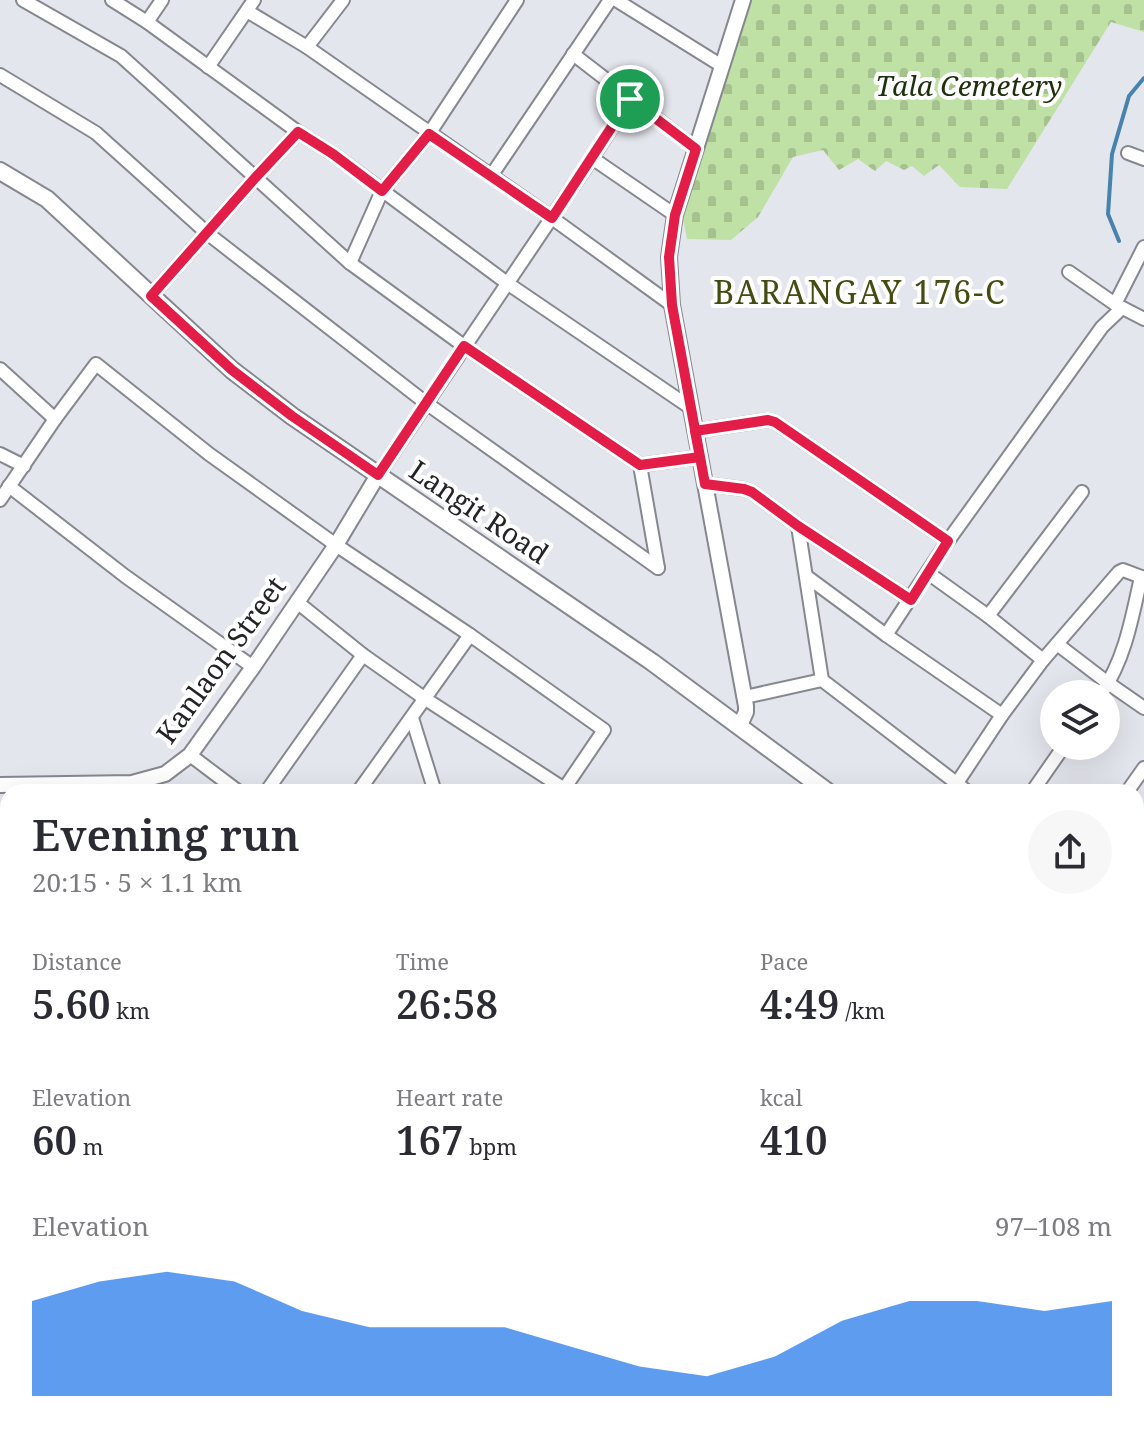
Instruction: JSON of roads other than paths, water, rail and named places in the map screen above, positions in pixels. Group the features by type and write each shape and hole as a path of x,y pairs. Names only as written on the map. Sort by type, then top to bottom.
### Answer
{"main road":[{"name":"Langit Road","path":"0,171 47,199 232,370 292,416 652,662 817,784"}],"street":[{"path":"23,0 121,56 350,263 464,346 640,465 700,457"},
{"path":"112,0 333,154 507,283 691,408"},
{"path":"147,22 162,0"},
{"path":"307,47 343,0"},
{"path":"350,263 382,191 429,134 517,0"},
{"path":"491,176 610,0"},
{"path":"616,0 722,66"},
{"path":"740,725 746,712 745,697 672,305 669,257 675,215 743,0"},
{"path":"208,67 251,6 672,305"},
{"path":"573,54 696,149"},
{"path":"0,75 96,133 207,233 426,403 658,568 640,465"},
{"path":"378,475 630,99"},
{"path":"151,296 298,132"},
{"path":"1128,153 1144,159"},
{"path":"592,158 675,215"},
{"path":"886,635 948,541 1118,306 1144,247"},
{"path":"1069,272 1118,306 1144,319"},
{"path":"0,500 96,364 209,454 604,730 569,784"},
{"path":"0,369 55,419"},
{"path":"695,431 768,420 775,422 948,541"},
{"path":"0,454 24,466"},
{"name":"Kanlaon Street","path":"112,784 132,783 165,774 190,755 336,545 378,475"},
{"path":"705,484 752,492 911,600"},
{"path":"9,486 125,576 253,667"},
{"path":"988,616 1082,492"},
{"path":"798,526 822,680 953,784"},
{"path":"962,784 1002,715 1043,660 1123,570 1143,577 1128,638 1108,680"},
{"path":"928,573 1043,660"},
{"path":"806,576 1002,715"},
{"path":"297,602 363,655 554,784"},
{"path":"364,784 470,635"},
{"path":"1057,644 1095,680"},
{"path":"272,784 363,655"},
{"path":"745,697 822,680"},
{"path":"1120,697 1144,708"},
{"path":"412,718 433,784"},
{"path":"190,755 228,784"},
{"path":"1038,784 1054,760"}],"waterway":[{"path":"1119,241 1108,214 1112,154 1129,96 1144,78"}],"district":[{"name":"BARANGAY 176-C","path":"860,293"}],"park label":[{"name":"Tala Cemetery","path":"969,86"}]}
